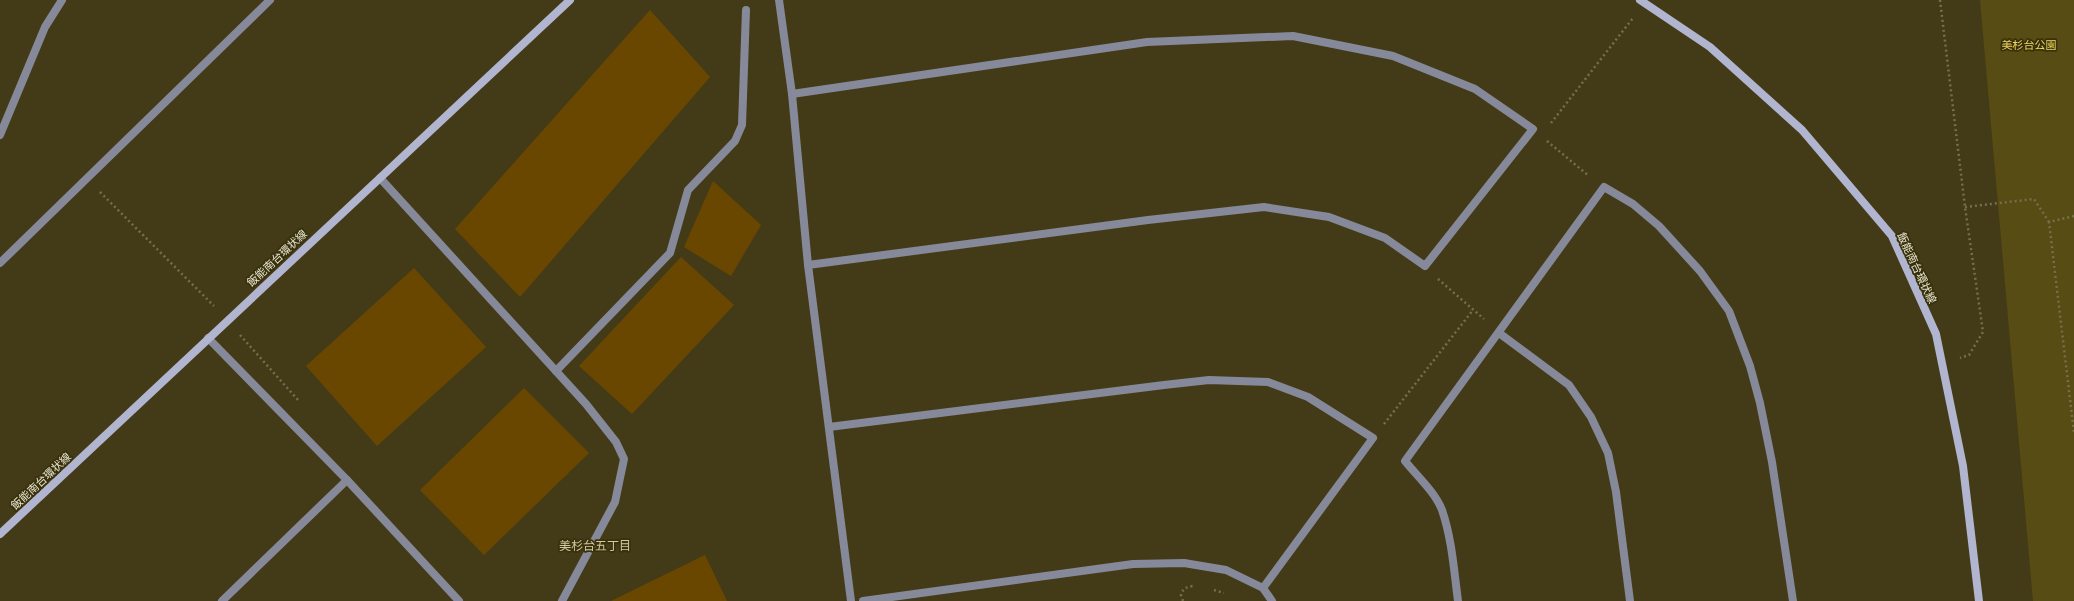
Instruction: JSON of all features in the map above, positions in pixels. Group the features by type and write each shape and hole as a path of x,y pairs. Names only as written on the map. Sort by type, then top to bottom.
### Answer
{"street":[{"path":"0,135 45,27 62,0"},
{"path":"0,263 270,0"},
{"name":"飯能南台環状線","path":"0,534 570,0"},
{"path":"778,0 792,94 808,265 830,427 851,601"},
{"name":"飯能南台環状線","path":"1642,2 1710,47 1802,130 1892,236 1936,334 1963,466 1979,601"},
{"path":"556,371 670,253 688,190 735,140 742,125 746,10"},
{"path":"792,94 1147,42 1293,36 1393,56 1475,90 1533,129 1425,266 1385,238 1329,217 1264,207 1148,220 808,265"},
{"path":"380,178 556,371 616,442 624,459 615,502 562,601"},
{"path":"1458,601 1451,549 1441,509 1425,485 1405,461 1604,188 1633,204 1659,226 1700,271 1729,311 1750,366 1760,404 1772,462 1793,601"},
{"path":"1499,333 1569,385 1591,417 1608,453 1616,492 1630,601"},
{"path":"208,338 347,480 459,601"},
{"path":"830,427 1209,380 1268,382 1308,398 1373,438 1263,588"},
{"path":"222,601 347,480"},
{"path":"863,601 1133,564 1184,562 1226,570 1263,588 1272,601"}],"path":[{"path":"1940,0 1983,332 1969,356 1942,362"},
{"path":"1541,136 1642,2"},
{"path":"1533,129 1604,188"},
{"path":"86,178 227,320"},
{"path":"1966,207 2034,200 2049,222 2074,433"},
{"path":"2049,222 2074,216"},
{"path":"1420,262 1499,333"},
{"path":"1373,438 1474,310"},
{"path":"1183,601 1181,595 1183,590 1188,586 1195,586"},
{"path":"1211,589 1230,594"}],"green space":[{"name":"美杉台公園","path":"1980,0 2074,0 2074,601 2033,601"}],"building":[{"path":"650,10 710,77 520,297 455,229"},
{"path":"713,181 761,225 731,276 684,247"},
{"path":"681,257 734,305 632,414 579,366"},
{"path":"414,268 486,347 377,446 306,366"},
{"path":"524,388 589,453 484,555 420,490"},
{"path":"705,555 727,601 611,601"}],"district":[{"name":"美杉台五丁目","path":"595,546"}]}
